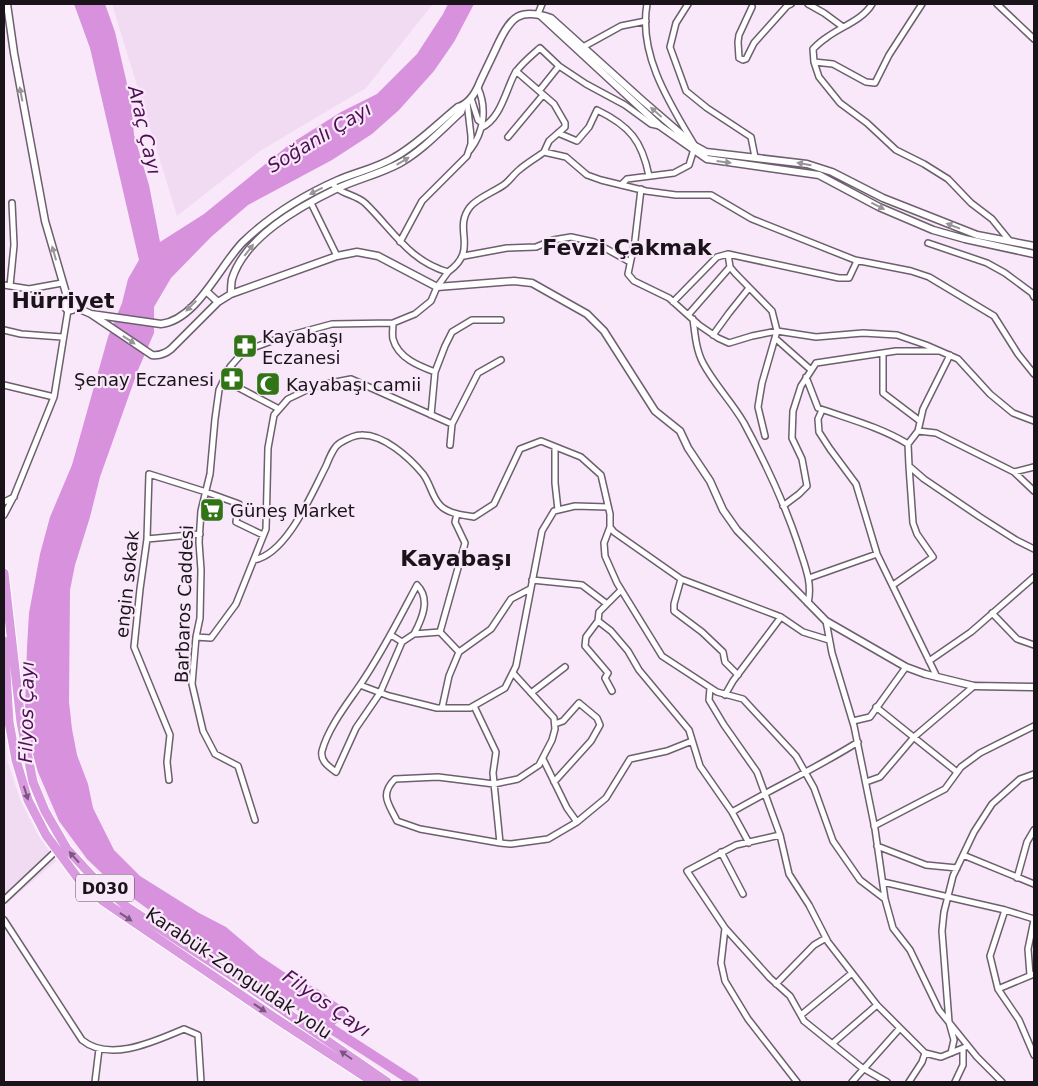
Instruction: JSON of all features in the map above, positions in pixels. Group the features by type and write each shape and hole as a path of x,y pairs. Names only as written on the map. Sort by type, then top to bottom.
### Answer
{"highway":[{"name":"Karabük-Zonguldak yolu","path":"4,573 21,722 33,782 45,811 68,849 91,876 127,908 255,991 387,1082"},
{"name":"Karabük-Zonguldak yolu","path":"4,641 8,722 16,760 28,800 46,835 80,881 103,901 373,1082"}],"street":[{"path":"4,515 14,496 54,397 62,336 68,310 65,304 68,300 45,221 14,53 7,4"},
{"path":"538,14 542,4"},
{"path":"621,185 627,179 674,173 689,165 694,148 658,77 646,40 647,4"},
{"path":"688,4 676,23 670,47 686,91 707,108 750,137 756,157"},
{"path":"752,7 738,39 740,58 743,60 746,59 758,38 791,4"},
{"path":"808,4 824,13 843,28"},
{"path":"872,4 870,8 843,28 826,37 813,49 814,62 819,77 840,102 867,123 896,150 948,179 971,203 992,219 1009,240"},
{"path":"814,62 832,64 866,82 875,83 889,55 922,4"},
{"path":"997,4 1034,39"},
{"path":"91,314 161,324 171,323 180,318 206,291 242,243 291,204 334,186 385,170 408,158 461,112 478,88 508,24 524,14 538,14 551,18 707,160 819,175 879,207 933,230 1034,254"},
{"path":"538,14 660,126 694,148 706,152 807,164 832,172 883,198 968,232 1034,246"},
{"path":"583,47 621,26 646,21"},
{"path":"481,126 488,124 496,116 516,71 540,48 559,66 586,84 625,105 651,124 660,126"},
{"path":"508,136 559,66"},
{"path":"516,71 554,104 565,123 565,127 549,141 544,152 519,170 506,184 470,206 464,219 464,256 507,248 536,247 553,240 571,237 594,242 630,262"},
{"path":"400,242 422,202 463,161 476,142 481,126 483,105 478,88"},
{"path":"467,102 481,126"},
{"path":"467,102 471,136 469,151"},
{"path":"558,133 577,141 589,127 597,110 611,117 635,136 645,157 649,176"},
{"path":"544,152 566,157 592,177 621,185 676,195 711,195 752,219 858,261 911,271 929,277 994,316 1018,354 1034,374"},
{"path":"231,294 232,280 245,256 261,237 334,186"},
{"path":"334,186 364,203 407,250 434,268 448,272"},
{"path":"641,189 635,240 628,274 634,281 673,302 713,335 729,343 778,331 816,337 864,333 896,335 958,359 990,394 1013,413 1034,420"},
{"path":"12,203 14,245 7,286 29,289 62,283"},
{"path":"311,203 337,256"},
{"path":"928,242 1005,273 1032,293 1034,297"},
{"path":"75,307 91,314 152,355 159,356 171,349 218,302 231,294 337,256 357,252 378,256 437,287 524,282 540,287 587,314 600,326 655,411 680,431 688,448 710,480 723,510 737,530 826,620 906,666 925,674 974,686 1034,686"},
{"path":"673,302 717,257 728,254 839,278 849,278 858,261"},
{"path":"728,254 730,267 772,310 778,331 762,383 758,407 765,436"},
{"name":"Barbaros Caddesi","path":"254,820 238,766 215,754 203,731 192,684 196,637 200,618 201,511 210,474 216,410 220,390 230,367 244,351 280,338 332,324 394,323 415,314 431,301 437,287 448,272 458,265 464,256"},
{"path":"690,317 730,267"},
{"path":"220,273 232,280"},
{"path":"713,335 749,288"},
{"path":"206,291 218,302"},
{"path":"68,300 70,299 75,302 75,307"},
{"path":"68,310 72,310 75,307"},
{"path":"690,317 703,363 743,422 770,474 809,578 810,592 808,603"},
{"path":"431,415 435,372 452,332 472,320 501,320"},
{"path":"394,323 394,339 400,352 414,363 435,372"},
{"path":"4,330 21,334 62,336"},
{"path":"775,338 811,370"},
{"path":"783,506 807,486 802,459 792,438 792,411 801,386 816,362 896,351 941,351"},
{"path":"883,353 883,393 920,421"},
{"path":"893,585 933,556 917,534 913,523 908,444 918,431 923,409 950,355"},
{"path":"450,445 452,424 478,373 501,360"},
{"path":"806,377 818,408 896,436 908,444"},
{"path":"196,637 211,638 236,604 266,529 268,448 274,415 288,398 315,386 351,379 452,424"},
{"path":"224,380 279,409"},
{"path":"4,385 54,397"},
{"path":"822,410 818,419 819,432 856,484 877,554 936,677"},
{"path":"918,431 936,433 1014,472 1034,490"},
{"path":"254,560 264,558 274,551 286,536 303,510 337,444 359,434 377,436 398,450 423,475 440,506 457,514 474,517 494,504 520,449 541,441 581,457 601,475 610,527 604,543 605,556 621,590 662,656 717,692 743,699 796,756 814,788 833,841 860,880 885,899"},
{"path":"555,448 555,483 558,510"},
{"path":"909,466 924,479 980,517 1016,540 1034,548"},
{"path":"1014,472 1034,467"},
{"name":"engin sokak","path":"169,780 167,762 170,735 134,647 146,539 149,474 206,492"},
{"path":"206,492 239,504 236,522 263,536"},
{"path":"4,502 14,496"},
{"path":"360,686 380,693 442,708 470,708 505,688 516,666 542,531 554,511 575,506 608,507"},
{"path":"440,632 465,543 455,522 457,514"},
{"path":"610,527 614,532 681,579 782,617 803,632 829,640"},
{"path":"146,539 200,534"},
{"path":"809,578 877,554"},
{"path":"929,661 970,632 1034,577"},
{"path":"681,579 674,611 702,632 723,652 724,662 738,675"},
{"path":"532,580 582,584 607,604"},
{"path":"417,585 423,592 424,604 422,619 414,634 402,642 380,693 356,728 336,772 323,760 322,751 348,701 360,686 391,635 417,585"},
{"path":"442,708 450,676 459,652 491,629 511,599 530,589"},
{"path":"612,690 605,678 608,673 584,646 586,636 598,621 599,612 621,590"},
{"path":"992,614 1018,639 1034,645"},
{"path":"725,695 782,617"},
{"path":"826,620 829,640 858,742 878,846 885,899 893,928 910,950 939,1010 966,1047 1002,1082"},
{"path":"598,621 611,631 628,651 639,670 689,730 700,766 732,812 749,843"},
{"path":"414,634 440,632"},
{"path":"440,632 459,652"},
{"path":"391,635 402,642"},
{"path":"853,720 870,717 906,666"},
{"path":"531,693 565,667"},
{"path":"512,673 554,718 555,729 552,740 539,765 518,779 494,784 438,777 395,780 387,788 386,799 398,821 420,829 500,843 511,844 548,839 577,822 606,798 630,759 667,751 692,741"},
{"path":"866,782 880,777 914,737 974,686"},
{"path":"710,688 709,700 757,772 780,835 789,874 809,905 826,938 877,1005 924,1053 941,1057 966,1047"},
{"path":"554,782 591,741 600,725 597,718 580,703 563,721 555,724"},
{"path":"474,706 496,752 493,773 500,843"},
{"path":"876,707 957,772"},
{"path":"874,826 945,789 961,767 980,753 1034,726"},
{"path":"732,812 806,773 858,742"},
{"path":"542,759 567,808 577,822"},
{"path":"951,1053 954,1040 949,1022 942,931 952,876 974,832 992,804 1020,779 1034,774"},
{"path":"1017,878 1027,842 1034,830"},
{"path":"780,835 736,846 687,871 725,928 776,984 790,996 804,1021 864,1069 887,1082"},
{"path":"878,846 926,864 956,868"},
{"path":"4,900 57,850"},
{"path":"721,852 743,894"},
{"path":"963,855 1034,884"},
{"path":"883,882 1006,910 1034,920 1028,949 1032,975 998,989"},
{"path":"1006,910 990,956 998,989 1019,1020 1034,1055"},
{"path":"4,920 82,1040 99,1049 137,1048 184,1029 198,1034 201,1082"},
{"path":"725,928 721,963 725,982 748,1019 797,1082"},
{"path":"776,984 814,944 826,938"},
{"path":"801,1015 852,973"},
{"path":"833,1043 877,1005"},
{"path":"852,1082 900,1028"},
{"path":"955,1082 963,1065 966,1047"},
{"path":"95,1082 99,1049"},
{"path":"909,1082 922,1062 924,1053"},
{"path":"993,1082 994,1074"}],"shaded area":[{"path":"112,4 433,4 366,88 260,151 177,216"},
{"path":"4,714 7,760 21,802 38,835 56,861 4,906"}],"water":[{"name":"Soğanlı Çayı","path":"74,4 105,4 115,32 131,101 134,135 149,185 160,242 204,214 290,144 341,112 377,94 417,54 448,4 474,4 454,42 434,71 399,110 372,134 332,160 248,205 211,237 171,278 154,307 154,333 138,370 100,477 75,565 70,590 69,702 72,729 77,755 88,784 93,808 114,850 140,876 199,913 226,927 260,956 284,972 319,990 349,1012 330,1029 282,1001 112,883 87,859 59,821 38,772 30,744 25,710 27,647 29,613 40,554 50,517 72,465 108,337 122,303 128,279 139,260 90,48"}],"waterway":[{"name":"Filyos Çayı","path":"321,1022 414,1082"}],"place":[{"name":"Kayabaşı Eczanesi","path":"245,346"},
{"name":"Şenay Eczanesi","path":"232,379"},
{"name":"Kayabaşı camii","path":"268,384"},
{"name":"Güneş Market","path":"212,510"}],"district":[{"name":"Fevzi Çakmak","path":"627,247"},
{"name":"Hürriyet","path":"63,300"},
{"name":"Kayabaşı","path":"456,558"}],"water label":[{"name":"Araç Çayı","path":"145,130"}]}
